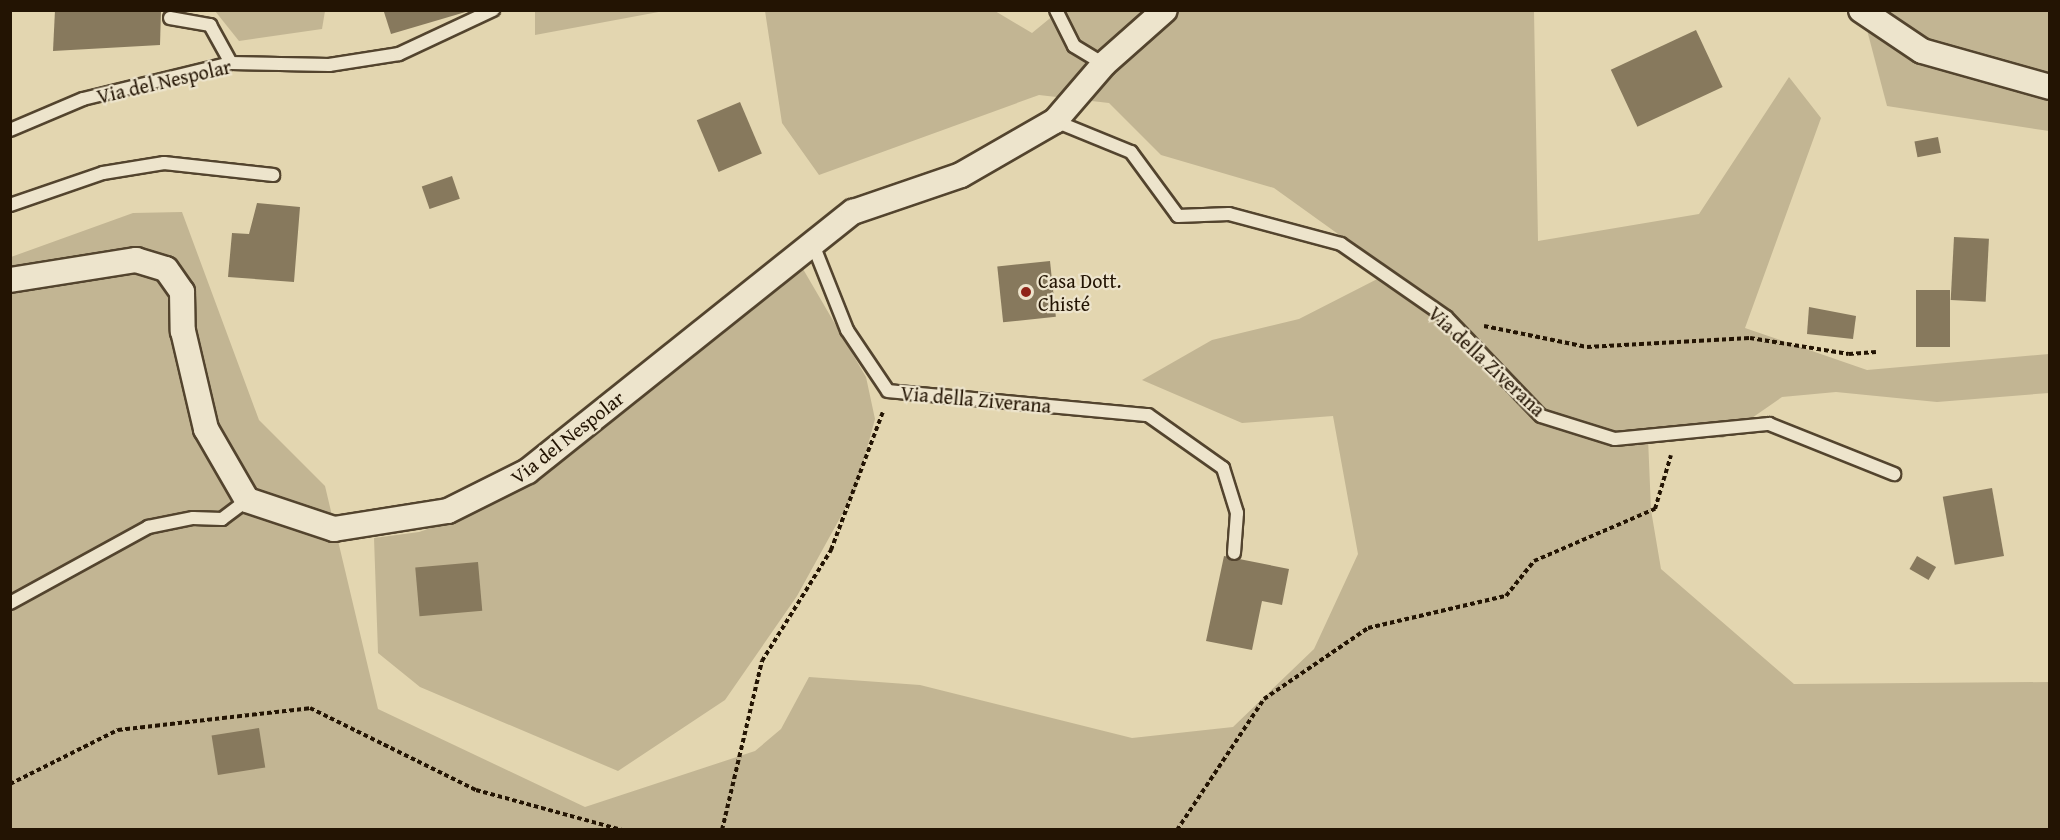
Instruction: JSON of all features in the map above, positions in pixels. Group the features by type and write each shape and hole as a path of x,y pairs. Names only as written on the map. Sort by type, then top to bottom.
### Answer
{"street":[{"path":"811,242 853,212 961,175 1055,121 1104,64 1165,10"},
{"path":"1861,10 1922,51 2049,87"},
{"name":"Via del Nespolar","path":"246,500 334,529 448,511 488,494 528,471 811,242"},
{"path":"10,280 136,260 165,268 182,292 183,331 206,429 246,500"}],"lane":[{"name":"Via del Nespolar","path":"10,130 83,99 231,63 329,65 399,54 493,10"},
{"path":"1056,10 1074,46 1104,64"},
{"path":"170,18 210,25 231,63"},
{"name":"Via della Ziverana","path":"1055,121 1131,152 1178,216 1229,214 1341,244 1446,317 1541,416 1615,439 1769,424 1894,474"},
{"path":"10,205 103,173 164,163 273,175"},
{"name":"Via della Ziverana","path":"811,242 847,330 888,391 1148,415 1223,468 1237,513 1234,553"},
{"path":"10,603 148,527 193,518 222,519 246,500"}],"path":[{"path":"1446,317 1587,347 1750,338 1849,354 1876,352"},
{"path":"722,830 762,661 831,550 874,445 888,391"},
{"path":"1177,830 1264,699 1368,628 1506,596 1534,561 1654,509 1678,434"},
{"path":"10,784 118,730 310,708 476,790 622,830"}],"shaded area":[{"path":"535,10 664,10 664,11 535,35"},
{"path":"1060,10 1534,11 1538,241 1699,214 1789,77 1821,118 1745,328 1867,370 2049,354 2049,393 1937,402 1836,392 1782,397 1723,438 1648,438 1651,510 1661,569 1794,684 2049,682 2049,829 11,830 11,257 133,213 182,212 259,420 325,486 378,709 585,807 755,751 781,729 809,677 920,685 1132,738 1233,727 1314,649 1358,554 1333,416 1242,423 1142,380 1212,340 1299,319 1391,272 1274,188 1161,155 1109,103 1039,95 819,175 782,123 765,11 995,11 1032,33"},
{"path":"215,11 325,11 322,29 239,41"},
{"path":"1862,11 2049,11 2049,131 1887,106"},
{"path":"803,269 866,377 875,419 856,489 797,596 725,700 618,771 420,687 378,653 374,538 419,532 460,518 537,477 782,275"}],"building":[{"path":"55,10 161,10 160,45 53,51"},
{"path":"390,10 469,11 391,34 384,12"},
{"path":"1696,30 1723,87 1637,127 1611,70"},
{"path":"740,102 762,154 719,172 697,120"},
{"path":"1938,137 1941,153 1917,157 1914,142"},
{"path":"452,176 460,199 430,209 422,186"},
{"path":"257,203 300,207 294,282 228,277 232,233 249,234"},
{"path":"1954,237 1989,239 1986,302 1951,300"},
{"name":"Casa Dott. Chisté","path":"1050,261 1056,317 1003,322 997,267"},
{"path":"1916,290 1950,290 1950,347 1916,347"},
{"path":"1809,307 1856,316 1853,339 1807,334"},
{"path":"1992,488 2004,556 1955,565 1943,497"},
{"path":"1224,556 1289,569 1282,605 1262,601 1252,650 1206,641"},
{"path":"1917,556 1936,567 1929,580 1910,569"},
{"path":"478,562 482,611 420,616 415,567"},
{"path":"259,728 265,768 218,775 212,736"}],"place":[{"name":"Casa Dott. Chisté","path":"1026,292"}]}
